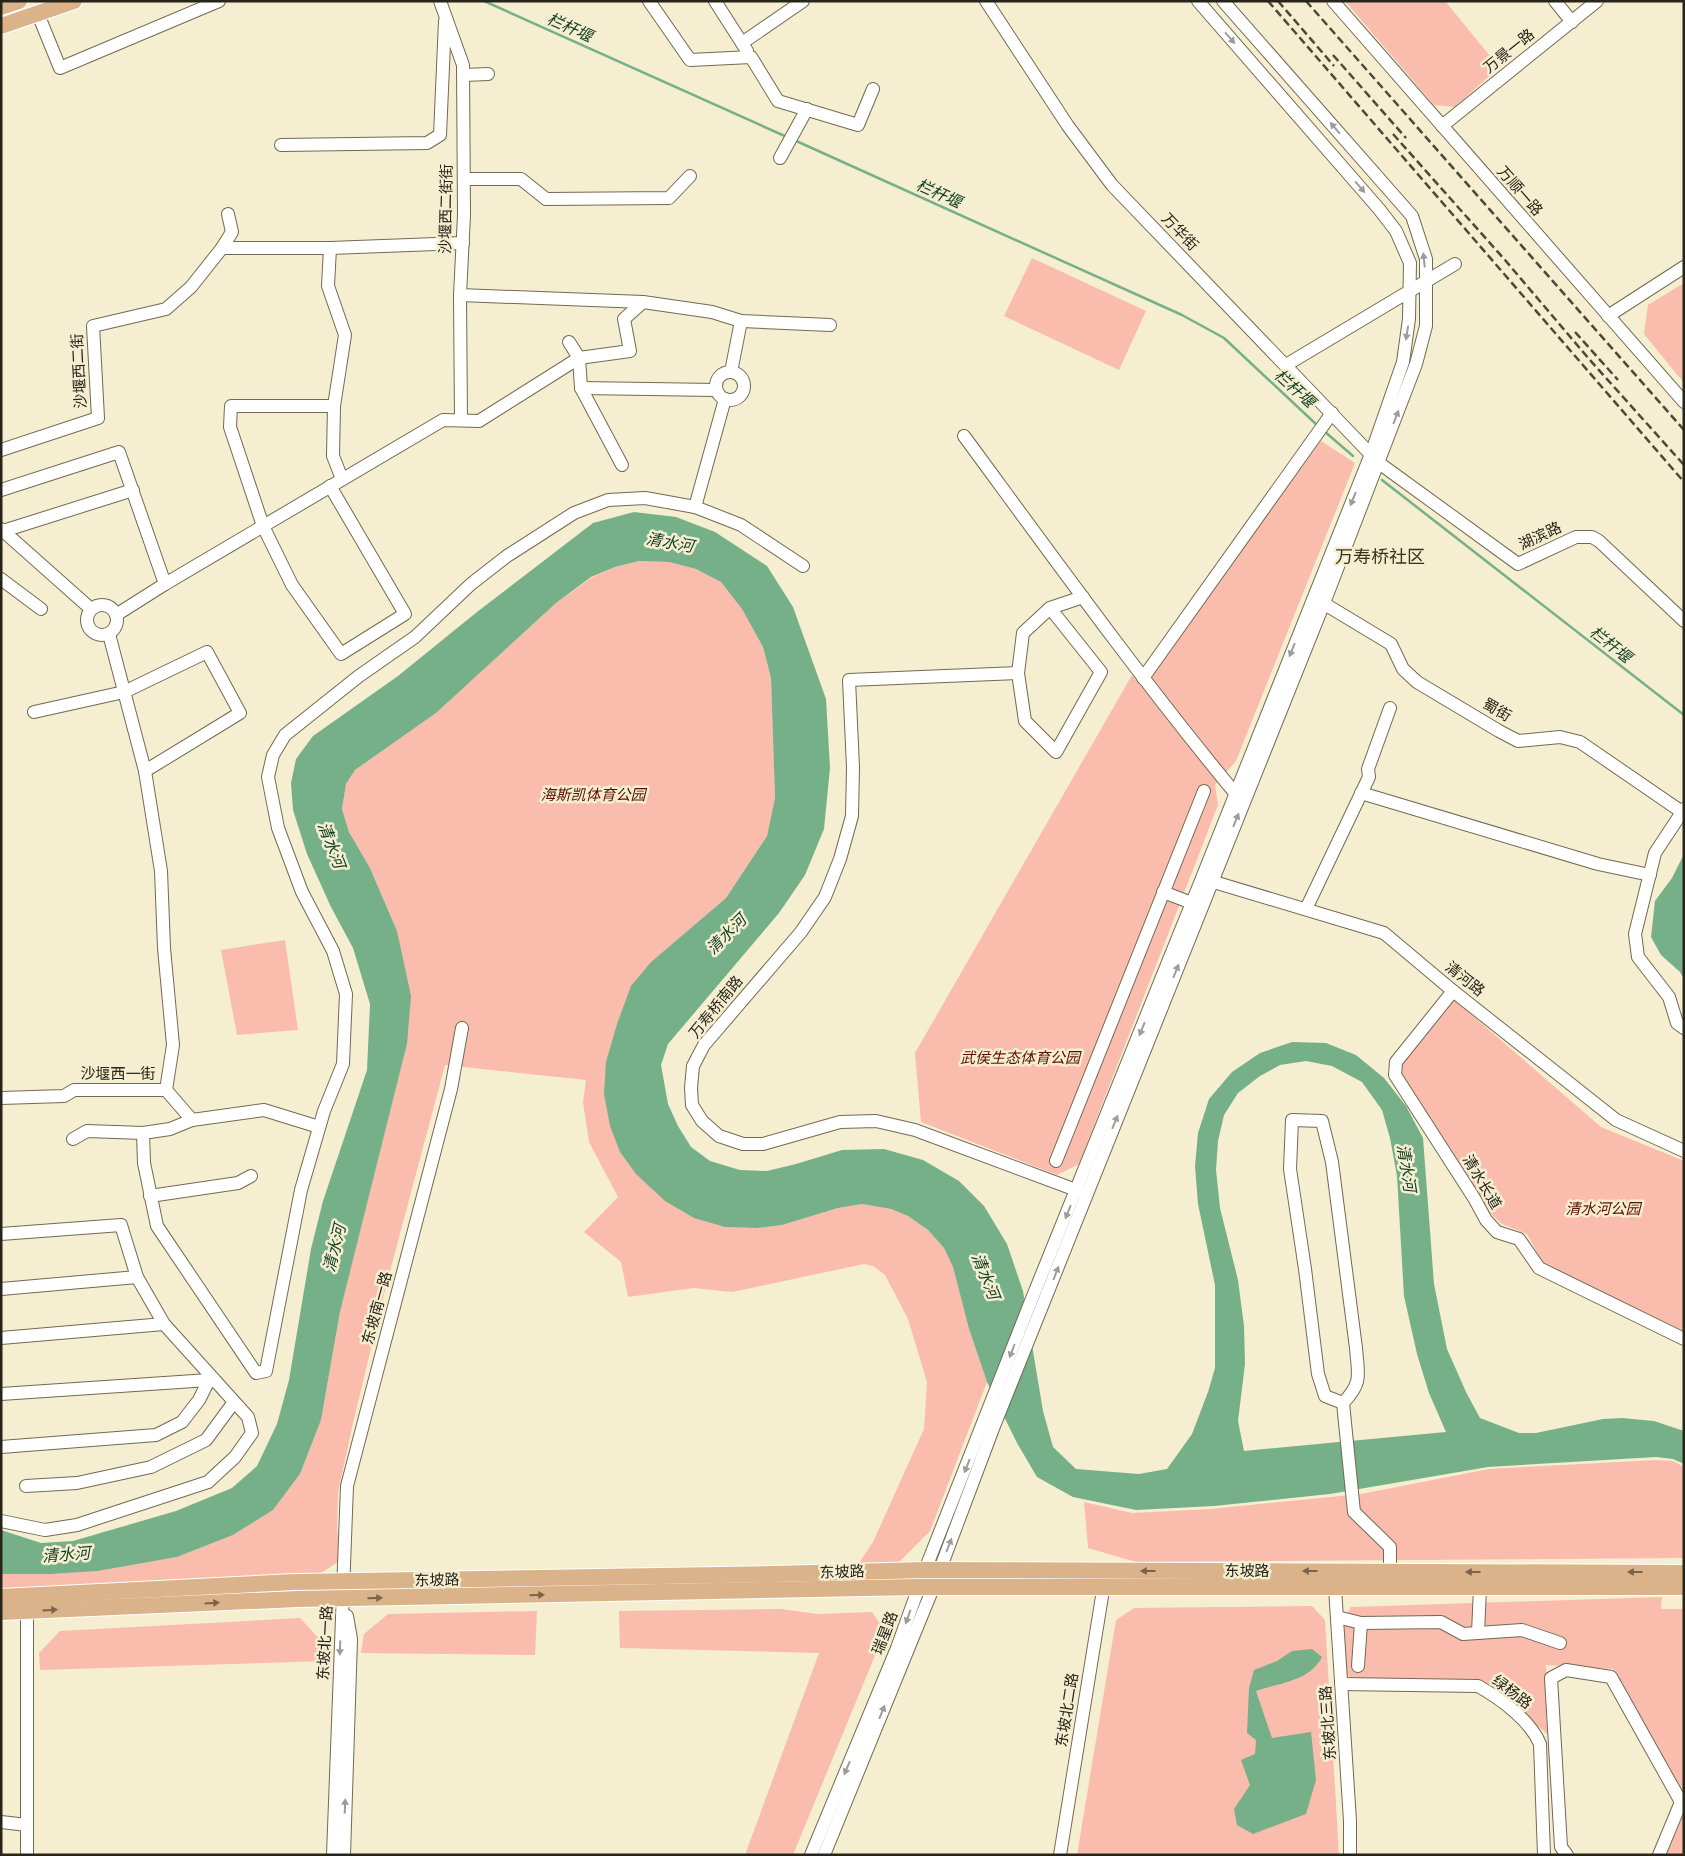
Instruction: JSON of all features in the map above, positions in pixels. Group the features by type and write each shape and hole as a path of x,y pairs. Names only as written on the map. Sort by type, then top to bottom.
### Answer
{"main road":[{"path":"1,7 19,1"},
{"path":"1,26 74,1"},
{"name":"东坡路","path":"1,1612 27,1604 294,1582 932,1571 1335,1588 1684,1587"},
{"name":"东坡路","path":"1,1597 27,1604 926,1588 1105,1579 1390,1571 1684,1573"}],"street":[{"path":"38,14 60,68 219,1"},
{"path":"649,1 690,60 751,57"},
{"path":"715,1 778,101 858,125 873,89"},
{"path":"742,43 803,1"},
{"name":"万华街","path":"986,1 1068,126 1112,185 1375,458"},
{"path":"1198,1 1379,208 1396,232 1410,263 1409,318 1402,362 1375,458"},
{"path":"989,1424 1029,1306 1081,1192 1375,458 1416,364 1426,326 1426,258 1412,216 1223,1"},
{"name":"万顺一路","path":"1333,1 1684,402"},
{"path":"1555,1 1572,22"},
{"name":"万景一路","path":"1442,126 1597,1"},
{"path":"281,145 427,143 440,135 442,4"},
{"name":"沙堰西二街街","path":"442,4 464,64 463,243 460,295 462,420"},
{"path":"464,75 488,74"},
{"path":"780,158 807,109"},
{"path":"464,180 521,179 546,199 669,198 690,176"},
{"name":"沙堰西二街","path":"1,450 98,418 92,326 166,309 191,287 222,248 232,232 228,214"},
{"path":"222,248 330,248 463,243"},
{"path":"330,248 328,286 345,335 334,406 333,456 342,479"},
{"path":"1286,365 1455,264"},
{"path":"1608,316 1684,268"},
{"path":"460,295 643,302 712,312 741,321 830,325"},
{"path":"116,615 165,584 443,420 479,421 578,358 630,352 624,319 643,302"},
{"path":"731,372 741,321"},
{"path":"569,342 578,358 581,388 622,464"},
{"path":"581,388 720,395 729,400 738,398 744,392 742,378 731,372 722,374 717,381 720,395 694,507"},
{"path":"330,486 405,614 341,654 292,585 263,526 230,426 231,406 334,406"},
{"path":"1143,678 1332,412"},
{"path":"964,436 1143,678 1240,796"},
{"path":"1,490 119,452 165,584"},
{"name":"湖滨路","path":"1375,458 1518,564 1576,536 1592,537 1599,541 1684,621"},
{"path":"2,530 132,490"},
{"path":"143,1133 144,1163 157,1226 256,1372 266,1371 300,1190 324,1111 343,1064 346,994 333,951 302,892 278,828 268,777 273,755 285,735 359,676 415,637 471,584 507,556 574,514 608,500 645,498 694,507 741,525 803,566"},
{"path":"2,530 91,609"},
{"path":"1,579 41,609"},
{"path":"1050,608 1101,672 1056,752 1025,721 1018,673 1023,633 1050,608 1083,597"},
{"name":"蜀街","path":"1319,601 1391,644 1403,668 1417,682 1499,731 1518,741 1560,737 1580,742 1683,810"},
{"path":"98,605 107,606 116,615 117,623 110,634 101,636 89,630 87,626 86,617 91,609 98,605"},
{"path":"110,634 145,771 160,871 164,948 173,1045 166,1090"},
{"path":"34,712 124,692 207,652 240,713 145,771"},
{"name":"万寿桥南路","path":"1018,673 849,680 853,767 852,816 840,859 825,897 801,932 704,1045 693,1066 692,1105 702,1121 719,1136 743,1144 763,1144 840,1122 876,1121 915,1130 1081,1192"},
{"path":"1306,909 1362,794 1369,777 1368,768 1390,708"},
{"path":"1056,1161 1204,791"},
{"path":"1362,794 1598,864 1650,875"},
{"path":"1683,810 1655,853 1635,934 1638,957 1669,997 1677,1022 1684,1028"},
{"path":"989,1424 1038,1318 1081,1192 1192,903 1207,880"},
{"name":"清河路","path":"1207,880 1384,933 1453,991 1616,1120 1684,1151"},
{"path":"1163,892 1192,903"},
{"name":"清水长道","path":"1453,991 1396,1062 1395,1075 1474,1198 1486,1220 1497,1232 1519,1239 1539,1268 1684,1338"},
{"name":"东坡南一路","path":"344,1599 347,1486 449,1098 462,1028"},
{"name":"沙堰西一街","path":"1,1098 64,1096 74,1090 166,1090 192,1120"},
{"path":"73,1139 87,1131 143,1133 170,1129 192,1120 264,1110 319,1127"},
{"path":"1343,1403 1325,1396 1318,1374 1306,1268 1290,1169 1292,1120 1322,1121 1332,1162 1359,1377 1355,1390 1343,1403 1354,1512 1390,1547 1390,1571"},
{"path":"150,1196 238,1183 251,1176"},
{"path":"1,1234 121,1225 137,1277 164,1324 248,1417 252,1433 235,1457 208,1482 77,1525 45,1530 1,1521"},
{"path":"1,1289 137,1277"},
{"path":"1,1338 164,1324"},
{"path":"1,1394 209,1380 199,1400 182,1422 156,1435 1,1447"},
{"path":"26,1486 77,1483 151,1467 206,1440 234,1402"},
{"name":"瑞星路","path":"824,1855 989,1424"},
{"name":"东坡北二路","path":"1060,1855 1105,1579"},
{"name":"瑞星路","path":"811,1855 897,1648 926,1588"},
{"name":"东坡北三路","path":"1335,1588 1350,1821 1350,1855"},
{"path":"1478,1633 1480,1588"},
{"name":"东坡北一路","path":"334,1855 340,1638 344,1599"},
{"name":"东坡北一路","path":"344,1599 351,1639 344,1855"},
{"path":"26,1855 27,1604"},
{"path":"1337,1617 1361,1623 1441,1622 1462,1634 1522,1630 1560,1643"},
{"path":"1358,1666 1361,1623"},
{"path":"1567,1855 1561,1847 1551,1678 1566,1670 1611,1677 1682,1802 1659,1855"},
{"name":"绿杨路","path":"1342,1684 1478,1686 1495,1696 1535,1730 1540,1744 1544,1855"},
{"path":"1,1822 27,1825"}],"green space":[{"path":"1345,1 1445,1 1499,67 1455,107 1434,105"},
{"path":"1032,258 1146,311 1119,370 1004,316"},
{"path":"1684,283 1684,383 1644,334 1648,305"},
{"name":"武侯生态体育公园","path":"1321,441 1355,463 1236,761 1215,785 1218,805 1079,1164 1057,1175 921,1122 915,1053 1132,675 1142,687"},
{"name":"海斯凯体育公园","path":"639,561 669,562 696,569 721,582 742,609 763,647 771,678 775,798 767,836 726,898 651,962 617,1024 725,1227 757,1228 782,1225 838,1208 862,1204 891,1209 908,1216 928,1230 944,1248 953,1267 969,1329 987,1382 930,1531 898,1563 857,1566 873,1542 924,1429 927,1382 908,1319 885,1275 873,1266 864,1264 732,1292 694,1288 628,1297 621,1262 584,1232 618,1197 589,1142 583,1102 586,1080 445,1065 386,1286 338,1492 337,1529 341,1560 318,1575 1,1591 1,1574 51,1574 98,1571 177,1557 233,1535 273,1510 300,1474 321,1420 340,1312 407,1044 397,931 370,868 349,832 342,809 346,784 355,770 436,713 556,603 591,578 615,567"},
{"path":"285,940 298,1030 237,1035 221,950"},
{"name":"清水河公园","path":"1451,997 1601,1127 1684,1161 1684,1331 1544,1265 1527,1234 1502,1224 1488,1211 1401,1076 1401,1063"},
{"path":"1656,1460 1673,1461 1684,1467 1684,1558 1136,1562 1088,1548 1084,1502 1132,1513 1210,1509 1361,1494 1489,1469"},
{"path":"1662,1597 1661,1609 1684,1609 1684,1796 1613,1669 1546,1665 1547,1734 1493,1687 1484,1682 1459,1680 1357,1680 1346,1675 1343,1621 1351,1607"},
{"path":"1312,1606 1325,1620 1339,1855 1077,1855 1116,1620 1134,1608"},
{"path":"780,1609 818,1614 872,1612 885,1631 793,1855 745,1855 819,1653 620,1648 619,1611"},
{"path":"537,1611 535,1655 361,1653 364,1634 388,1614"},
{"path":"300,1618 327,1647 326,1661 40,1670 39,1653 60,1631"},
{"path":"1684,1807 1684,1855 1664,1855"}],"water":[{"name":"清水河","path":"634,512 676,517 715,532 767,566 793,607 826,699 830,768 824,829 805,875 779,913 668,1044 661,1065 668,1104 678,1126 691,1147 710,1161 740,1170 767,1171 842,1150 884,1149 923,1160 959,1181 984,1206 1007,1244 1023,1291 1043,1411 1053,1447 1076,1469 1139,1474 1167,1469 1192,1434 1215,1368 1215,1285 1198,1204 1195,1166 1198,1133 1209,1099 1232,1072 1260,1053 1292,1042 1326,1043 1356,1055 1384,1078 1406,1106 1423,1138 1434,1284 1447,1349 1480,1418 1519,1433 1536,1433 1603,1419 1622,1418 1654,1421 1684,1431 1684,1464 1673,1459 1656,1457 1488,1467 1330,1494 1214,1506 1136,1510 1073,1497 1037,1477 1017,1443 987,1382 969,1329 953,1267 944,1248 928,1230 908,1216 891,1209 862,1204 838,1208 782,1225 757,1228 725,1227 694,1218 665,1201 636,1174 620,1152 610,1126 604,1094 606,1062 631,986 651,962 726,898 767,836 775,798 771,678 763,647 742,609 721,582 696,569 669,562 639,561 615,567 591,577 556,603 436,713 355,770 346,784 342,809 349,832 370,868 397,931 411,996 407,1044 340,1312 321,1420 300,1474 273,1510 233,1535 177,1557 98,1571 51,1574 1,1574 1,1530 41,1543 73,1541 176,1511 232,1488 257,1466 277,1424 289,1380 311,1249 323,1201 367,1070 370,1004 353,948 331,907 307,854 293,810 291,783 296,759 313,736 398,676 477,612 593,523","holes":["1306,1061 1332,1066 1362,1082 1382,1110 1390,1138 1397,1176 1404,1296 1417,1354 1429,1393 1446,1432 1244,1451 1238,1421 1245,1364 1244,1326 1238,1280 1220,1208 1216,1170 1218,1141 1224,1115 1238,1093 1260,1076 1280,1065"]},
{"path":"1684,854 1684,979 1680,972 1661,955 1651,937 1655,901 1672,878"},
{"path":"1312,1649 1322,1657 1310,1671 1293,1680 1256,1691 1272,1738 1311,1732 1316,1780 1306,1814 1253,1834 1237,1825 1234,1809 1250,1785 1241,1760 1255,1754 1256,1740 1247,1733 1249,1688 1254,1670 1277,1661 1292,1651"}],"waterway":[{"name":"栏杆堰","path":"484,1 787,137"},
{"name":"栏杆堰","path":"794,140 1182,315 1224,338 1318,426"},
{"name":"栏杆堰","path":"1324,431 1353,456"},
{"name":"栏杆堰","path":"1382,480 1684,715"}],"railway":[{"path":"1268,1 1684,482"},
{"path":"1278,1 1334,66"},
{"path":"1306,1 1684,430"},
{"path":"1333,55 1406,138"},
{"path":"1393,134 1684,465"},
{"path":"1575,332 1618,380"}],"district":[{"name":"万寿桥社区","path":"1380,557"}]}
